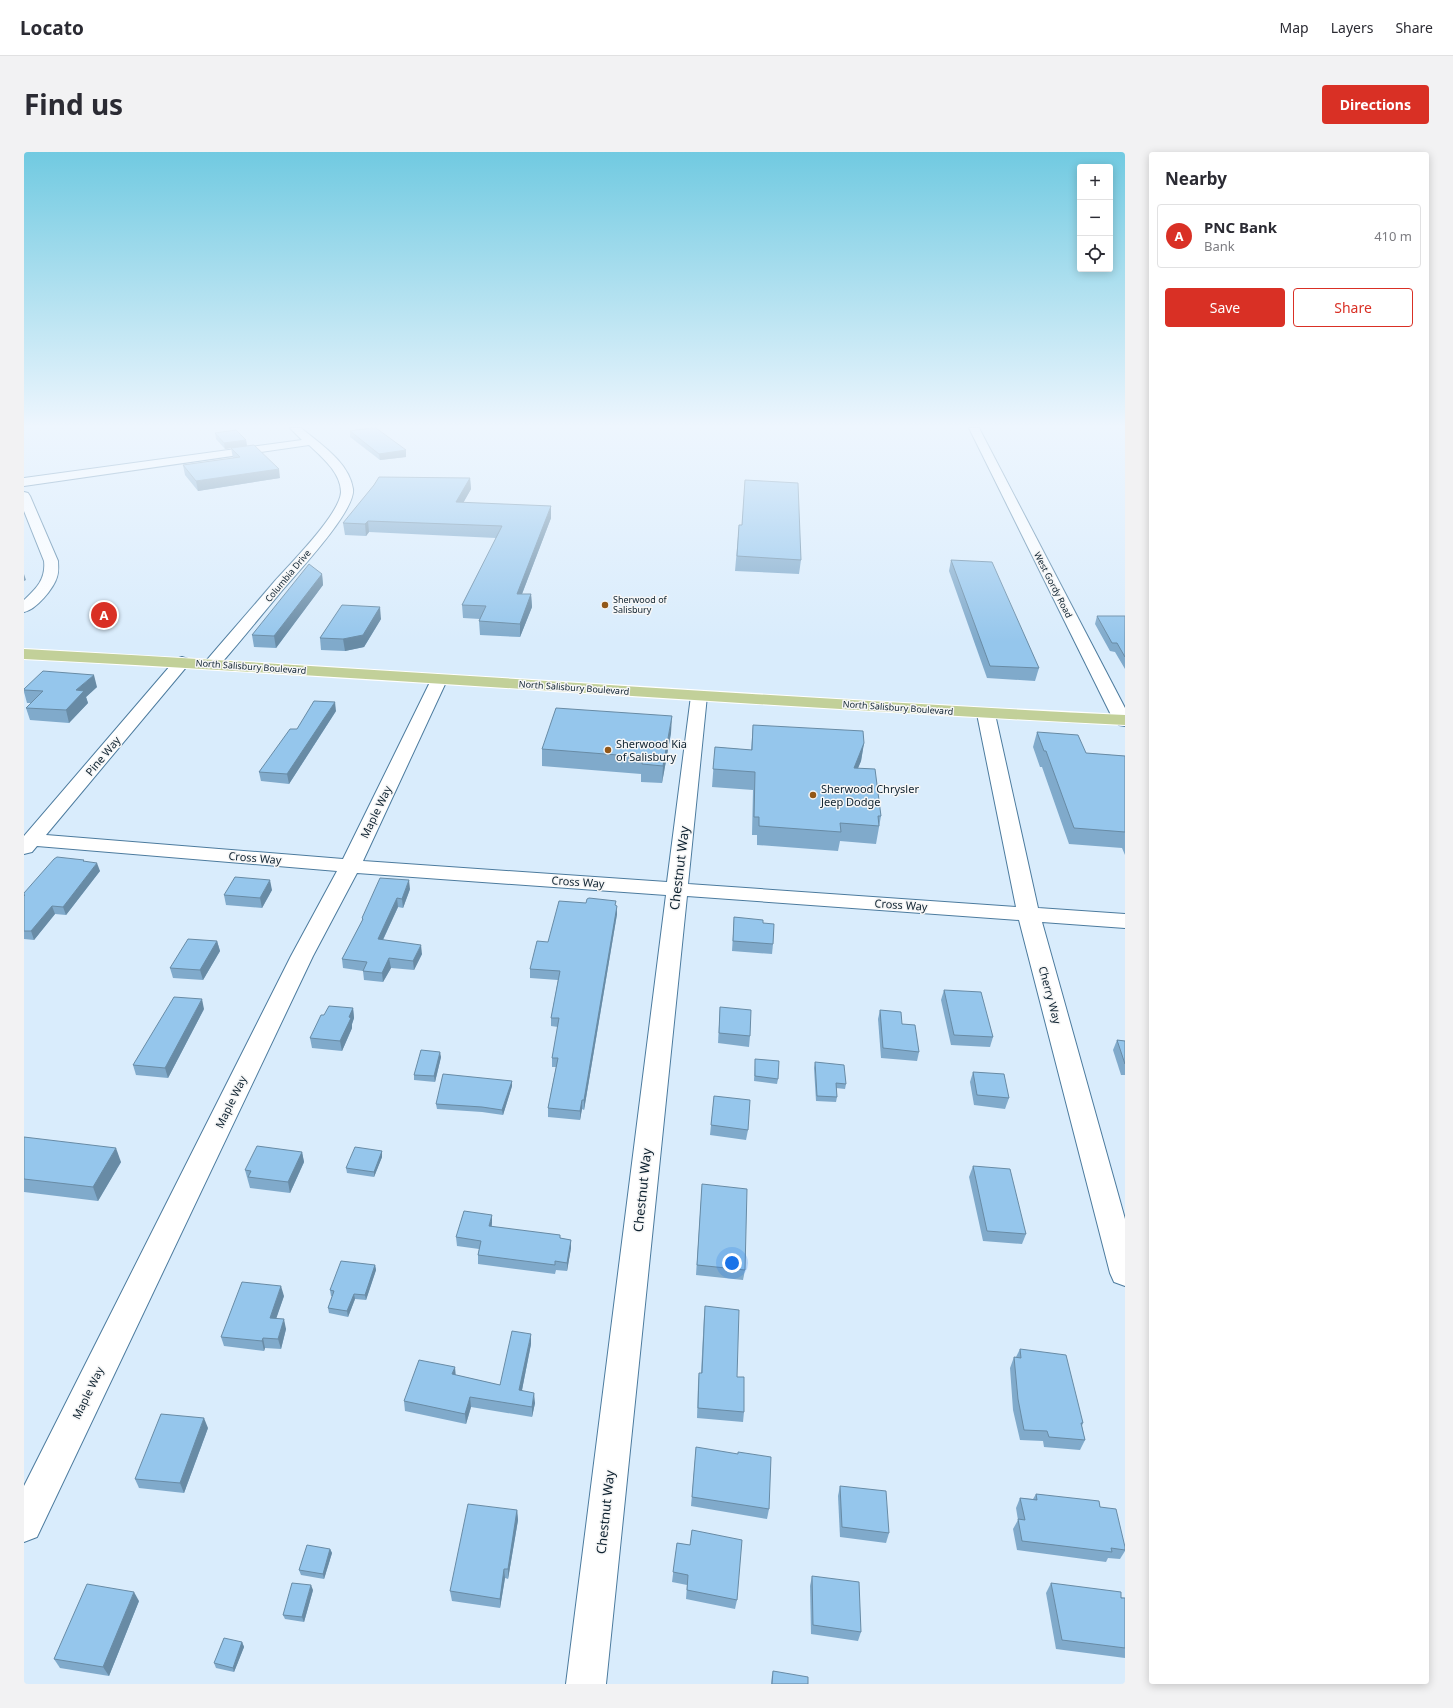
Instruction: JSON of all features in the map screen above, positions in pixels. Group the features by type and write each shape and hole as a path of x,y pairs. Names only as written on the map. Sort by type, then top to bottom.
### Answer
{"main road":[{"name":"North Salisbury Boulevard","path":"24,654 182,662 439,680 986,714 1124,720"}],"street":[{"path":"24,608 47,586 54,570 25,499"},
{"name":"Columbia Drive","path":"212,664 299,563 335,517 346,499"},
{"name":"West Gordy Road","path":"1010,499 1124,720"},
{"name":"Pine Way","path":"28,844 182,662"},
{"name":"Maple Way","path":"24,1524 302,956 350,866 439,680"},
{"name":"Chestnut Way","path":"586,1684 699,696"},
{"name":"Cherry Way","path":"986,714 1029,915 1125,1274"},
{"name":"Cross Way","path":"28,844 676,888 1125,921"}],"building":[{"path":"362,499 457,499 456,502 551,506 517,594 531,594 520,624 479,621 486,606 462,605 502,526 368,521 365,524 343,523"},
{"path":"744,499 799,499 801,560 737,556 739,525 742,525"},
{"path":"951,560 992,562 1039,668 990,666"},
{"path":"309,564 322,574 274,636 252,635"},
{"path":"342,605 380,607 363,635 343,639 320,638"},
{"path":"1097,616 1125,616 1125,657 1117,643 1112,643"},
{"path":"43,671 94,675 76,690 84,691 66,710 26,708 43,691 24,689"},
{"path":"314,701 335,702 287,774 259,772 290,729 297,729"},
{"path":"556,708 672,716 663,766 642,764 643,757 542,749"},
{"name":"Sherwood Chrysler Jeep Dodge","path":"753,725 863,731 864,743 854,768 875,769 881,816 878,816 879,826 840,823 841,832 759,826 759,817 754,817 755,772 713,769 715,747 752,750"},
{"path":"1037,732 1078,735 1086,753 1125,756 1125,832 1074,828 1046,751 1044,751"},
{"path":"57,857 97,863 63,907 52,906 31,931 24,931 24,893"},
{"path":"235,877 270,880 260,898 224,895"},
{"path":"380,878 409,880 402,899 397,898 378,939 421,945 413,961 389,958 382,973 363,971 367,962 342,959 363,919 362,918"},
{"path":"587,899 616,901 615,905 617,906 584,1100 582,1100 580,1111 548,1108 558,1058 552,1058 559,1018 551,1018 560,971 530,969 537,941 548,942 559,901 586,903"},
{"path":"734,917 763,920 763,923 774,924 773,944 733,941"},
{"path":"188,939 217,941 200,970 170,968"},
{"path":"944,990 981,992 993,1037 954,1035"},
{"path":"174,997 202,999 165,1068 133,1065"},
{"path":"329,1006 353,1008 349,1017 351,1018 340,1041 310,1038 321,1015 324,1015"},
{"path":"720,1007 751,1010 750,1036 719,1033"},
{"path":"880,1010 901,1012 902,1024 915,1025 919,1052 883,1048"},
{"path":"1117,1040 1125,1041 1125,1064"},
{"path":"421,1050 440,1052 434,1076 414,1075"},
{"path":"755,1059 779,1061 778,1079 755,1076"},
{"path":"815,1062 844,1065 846,1084 836,1083 837,1097 817,1096"},
{"path":"973,1072 1004,1074 1009,1098 977,1095"},
{"path":"443,1074 512,1081 502,1110 436,1104"},
{"path":"714,1096 750,1100 748,1130 711,1125"},
{"path":"24,1137 116,1148 93,1187 24,1179"},
{"path":"257,1146 302,1152 288,1182 248,1177 251,1171 245,1170"},
{"path":"355,1147 382,1151 374,1172 346,1168"},
{"path":"973,1166 1010,1169 1026,1234 987,1231"},
{"path":"702,1184 747,1189 745,1270 697,1265"},
{"path":"464,1211 492,1215 489,1226 560,1235 560,1238 571,1240 567,1263 555,1261 555,1265 478,1255 481,1241 456,1237"},
{"path":"341,1261 375,1265 365,1295 354,1294 347,1311 328,1308 334,1291 330,1290"},
{"path":"242,1282 281,1286 270,1318 284,1319 278,1339 263,1338 262,1341 221,1337"},
{"path":"705,1306 739,1310 737,1377 744,1377 744,1412 698,1408 699,1373 702,1373"},
{"path":"512,1331 531,1334 519,1390 534,1393 532,1407 470,1397 465,1414 404,1401 419,1360 455,1367 452,1374 500,1385"},
{"path":"1020,1349 1066,1355 1083,1423 1081,1423 1085,1440 1049,1437 1047,1431 1024,1430 1018,1399 1014,1357 1021,1358"},
{"path":"161,1414 204,1418 180,1483 135,1479"},
{"path":"696,1447 738,1454 738,1452 771,1457 769,1509 692,1497"},
{"path":"840,1486 886,1491 889,1533 842,1527"},
{"path":"1036,1494 1099,1501 1100,1507 1116,1509 1125,1550 1111,1548 1112,1552 1022,1541 1018,1519 1025,1520 1020,1498 1037,1500"},
{"path":"468,1504 517,1510 508,1569 504,1569 500,1599 450,1591"},
{"path":"692,1530 742,1540 737,1600 687,1590 688,1575 673,1572 677,1543 690,1545"},
{"path":"307,1545 330,1549 323,1574 299,1570"},
{"path":"812,1576 859,1582 861,1632 813,1625"},
{"path":"292,1583 311,1585 302,1617 283,1615"},
{"path":"1051,1583 1121,1592 1121,1598 1125,1598 1125,1648 1062,1640"},
{"path":"87,1584 134,1592 103,1667 54,1659"},
{"path":"224,1638 242,1642 233,1668 214,1663"},
{"path":"773,1671 808,1677 808,1684 772,1684"}],"place":[{"name":"Sherwood of Salisbury","path":"605,605"},
{"name":"PNC Bank","path":"104,615"},
{"name":"Sherwood Kia of Salisbury","path":"608,750"},
{"name":"Sherwood Chrysler Jeep Dodge","path":"813,795"}]}
